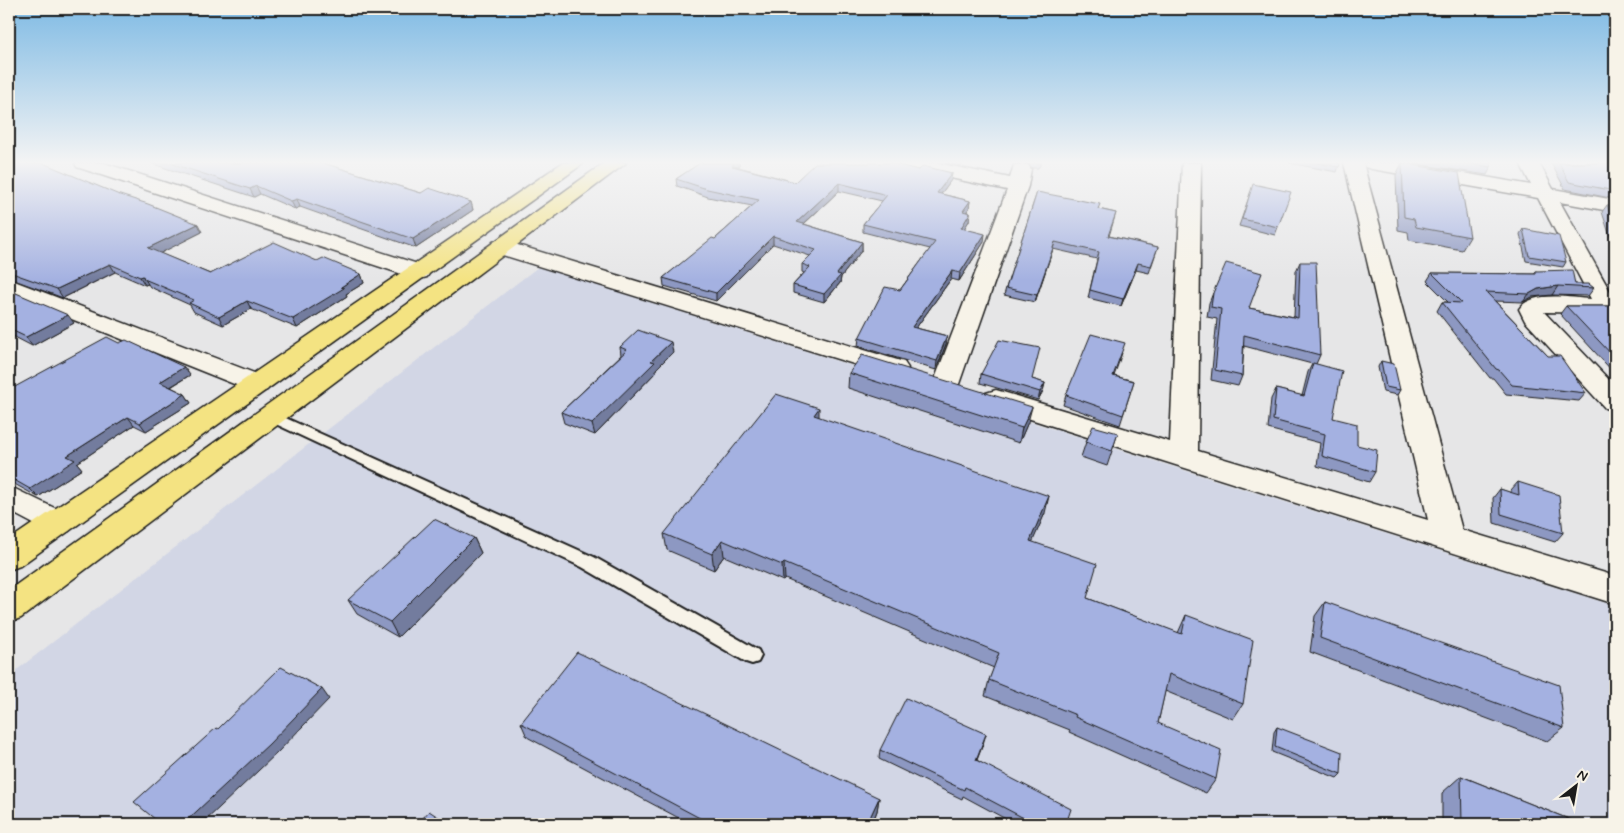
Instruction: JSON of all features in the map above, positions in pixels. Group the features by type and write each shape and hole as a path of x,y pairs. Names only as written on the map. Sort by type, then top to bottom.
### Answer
{"main road":[{"path":"9,557 519,202"},
{"path":"9,608 563,202"}],"street":[{"path":"203,202 419,272"},
{"path":"930,379 1009,202"},
{"path":"1184,457 1191,202"},
{"path":"1363,202 1448,538"},
{"path":"1549,202 1603,300 1602,306 1539,304 1531,309 1534,316 1615,402"},
{"path":"1592,202 1615,206"},
{"path":"501,247 1615,590"},
{"path":"9,286 258,384"},
{"path":"9,497 58,523"}],"lane":[{"path":"270,416 588,562 752,656"}],"shaded area":[{"path":"538,267 1615,606 1615,824 9,824 9,676"}],"building":[{"path":"9,202 141,202 198,224 148,248 210,274 274,242 317,261 323,258 361,274 341,287 344,288 293,319 247,301 219,317 189,303 194,300 144,279 143,276 140,277 110,264 57,289 9,272"},
{"path":"305,202 471,202 413,239"},
{"path":"757,202 819,202 797,222 862,242 837,274 841,275 824,294 793,285 810,267 802,264 816,250 773,236 716,293 663,278 712,238 715,239"},
{"path":"881,202 969,202 963,211 970,213 961,228 985,234 960,273 952,271 912,327 947,336 937,361 859,338 885,287 900,290 935,242 863,224"},
{"path":"1034,202 1089,202 1100,204 1098,209 1116,213 1108,236 1158,247 1151,266 1138,263 1123,299 1090,290 1099,252 1055,242 1037,295 1006,288"},
{"path":"1247,202 1287,202 1278,227 1242,219"},
{"path":"1403,202 1464,202 1470,237 1416,227 1414,219 1404,217"},
{"path":"1607,205 1615,206 1615,229"},
{"path":"1523,229 1559,236 1566,262 1529,256"},
{"path":"1300,262 1316,262 1320,355 1244,335 1242,376 1215,370 1221,309 1211,307 1213,293 1226,263 1262,273 1249,308 1298,318"},
{"path":"1572,270 1575,284 1589,284 1594,288 1558,286 1538,289 1529,294 1486,292 1548,356 1560,356 1586,393 1512,385 1496,369 1442,302 1462,303 1432,273 1536,274 1536,271"},
{"path":"9,290 68,315 26,337 9,329"},
{"path":"1615,305 1615,358 1566,306"},
{"path":"638,330 671,342 651,361 655,362 592,424 561,412 627,350 620,347"},
{"path":"1091,334 1125,343 1113,376 1134,381 1123,415 1066,395"},
{"path":"107,337 119,343 126,340 184,367 160,382 185,394 140,423 128,417 67,456 75,460 30,489 9,477 9,388 11,389"},
{"path":"999,340 1040,348 1032,379 1045,383 1040,392 981,374"},
{"path":"862,355 1032,407 1022,428 849,373"},
{"path":"1381,361 1394,364 1400,390 1386,387"},
{"path":"1313,363 1342,371 1333,418 1357,424 1357,445 1377,450 1375,472 1322,456 1325,434 1273,420 1276,389 1304,396"},
{"path":"776,394 819,408 814,415 1049,496 1030,541 1097,564 1087,598 1182,634 1186,615 1253,640 1243,704 1169,674 1158,723 1221,750 1216,779 1075,717 1076,715 989,680 999,653 784,563 782,565 722,540 712,554 664,534"},
{"path":"1093,426 1118,433 1112,451 1086,442"},
{"path":"1518,482 1559,495 1563,533 1501,514 1500,489 1519,495"},
{"path":"434,519 474,538 390,622 348,600"},
{"path":"1325,602 1559,685 1564,728 1320,638"},
{"path":"577,652 879,798 867,824 711,824 521,723"},
{"path":"281,667 322,689 269,744 183,824 161,824 134,802 216,728 218,729"},
{"path":"906,698 986,734 976,760 1071,809 1066,824 1035,824 965,787 964,790 880,750"},
{"path":"1277,727 1342,752 1341,774 1275,747"},
{"path":"1461,776 1581,824 1462,824"},
{"path":"429,811 449,824 418,824"}]}
